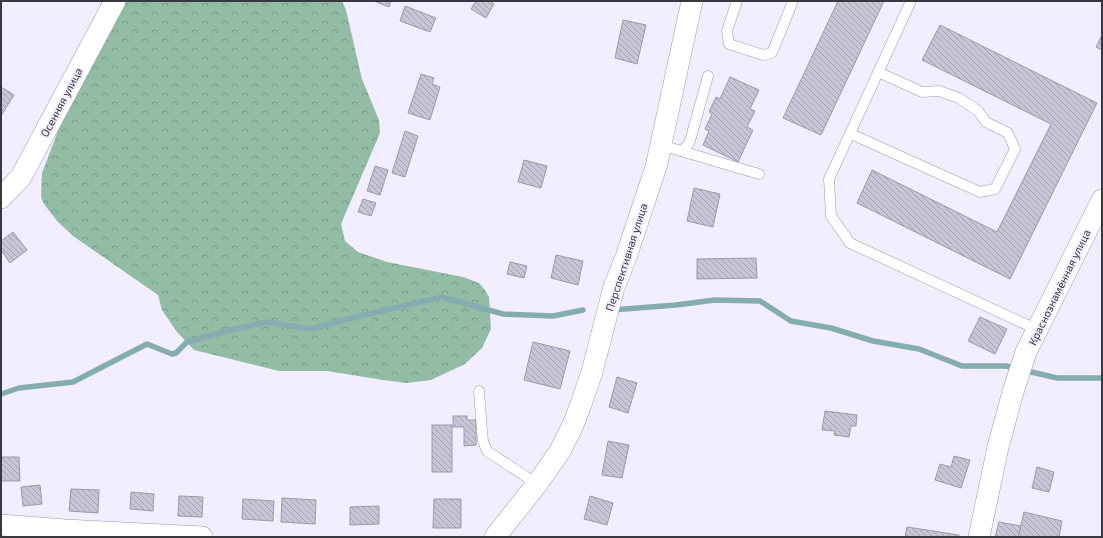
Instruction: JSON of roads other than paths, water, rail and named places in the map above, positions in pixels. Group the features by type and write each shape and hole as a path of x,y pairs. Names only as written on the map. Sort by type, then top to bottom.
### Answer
{"street":[{"name":"Осенняя улица","path":"1,198 21,178 115,1"},
{"name":"Перспективная улица","path":"495,537 537,484 560,451 573,425 581,404 592,372 614,287 656,166 692,1"},
{"name":"Краснознамённая улица","path":"979,537 998,447 1012,392 1026,352 1102,200"},
{"path":"1,525 202,537"}],"lane":[{"path":"738,1 727,31 729,44 763,55 772,53 793,1"},
{"path":"911,1 829,179 831,216 850,243 1038,330"},
{"path":"851,134 980,192 995,189 1015,149 1008,133 986,122 978,111 959,98 938,91 922,92 878,72"},
{"path":"681,151 690,141 708,76"},
{"path":"661,145 759,174"},
{"path":"479,391 483,436 487,451 537,484"}],"waterway":[{"path":"1,394 19,388 73,382 147,344 172,354 176,353 187,342 266,322 312,329 343,320 442,297 503,314 553,316 583,310"},
{"path":"612,310 676,305 715,300 760,301 791,321 831,328 873,341 919,349 962,366 1006,366 1057,378 1102,378"}]}
